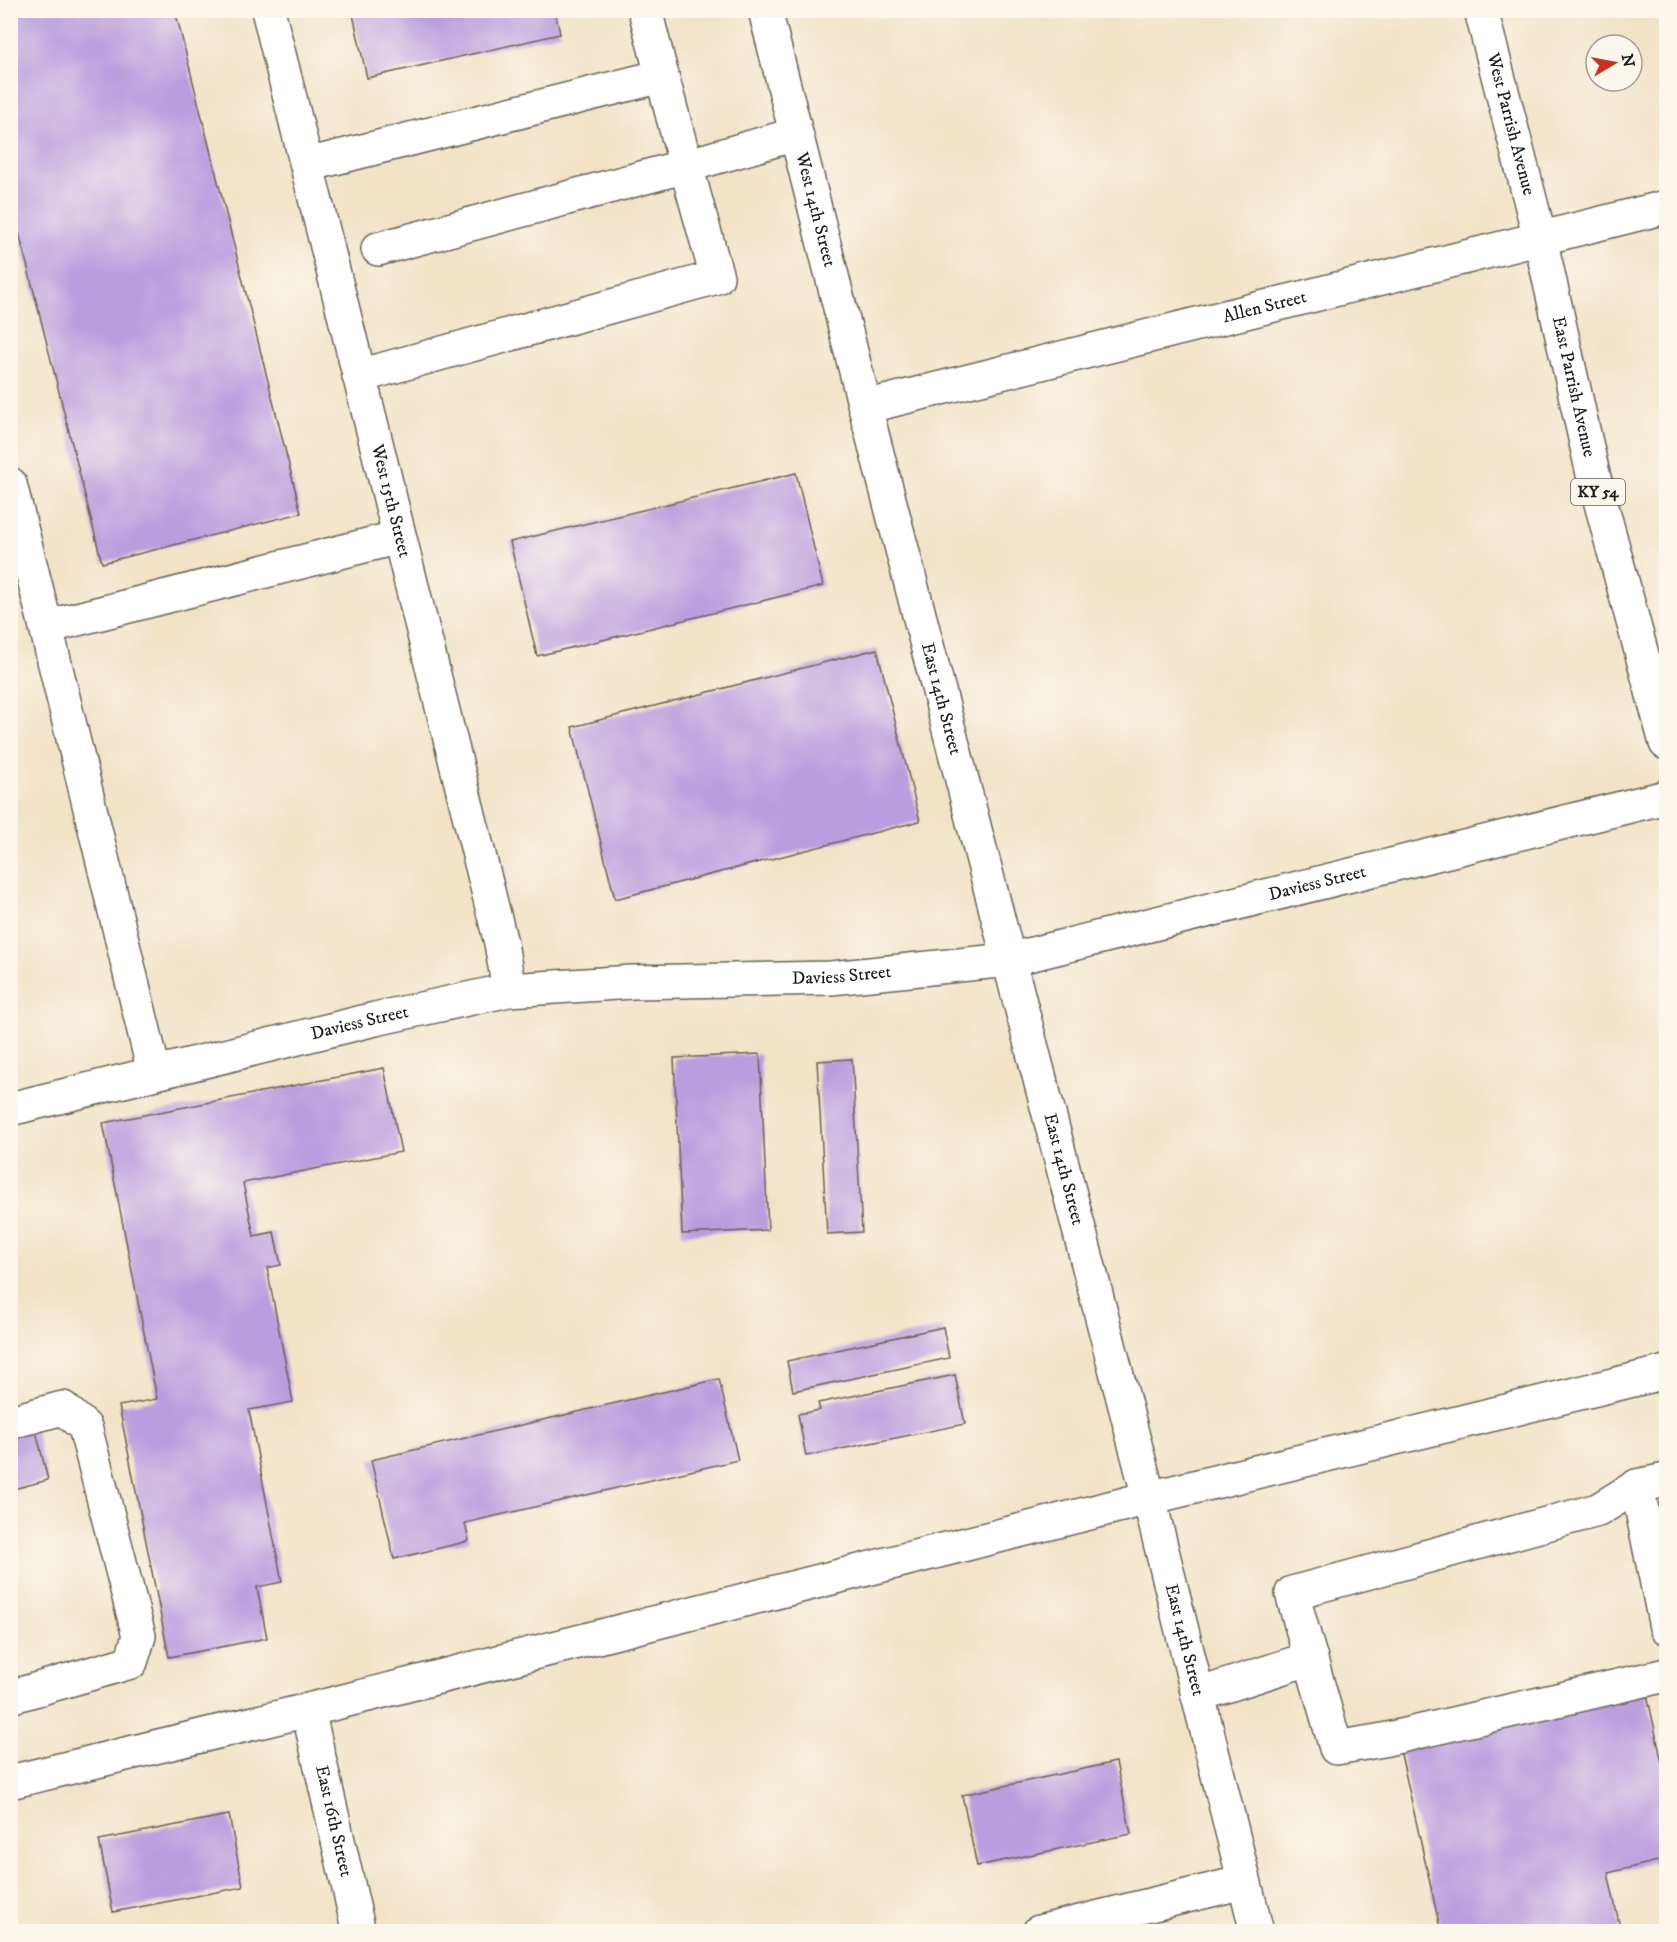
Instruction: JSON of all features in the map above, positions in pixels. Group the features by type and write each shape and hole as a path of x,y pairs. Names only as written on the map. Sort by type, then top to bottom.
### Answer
{"street":[{"name":"West 15th Street","path":"268,10 501,943 509,990"},
{"path":"359,376 717,277 645,10"},
{"name":"West 14th Street","path":"765,10 865,407"},
{"name":"West Parrish Avenue","path":"1481,10 1540,238"},
{"path":"307,165 662,76"},
{"path":"378,249 796,134"},
{"name":"Allen Street","path":"865,407 1666,207"},
{"name":"East Parrish Avenue","path":"1540,238 1593,474 1666,743"},
{"name":"East 14th Street","path":"865,407 1149,1498 1257,1932"},
{"path":"10,484 154,1072"},
{"path":"46,627 399,537"},
{"name":"Daviess Street","path":"10,1109 375,1019 509,990 632,982 831,978 1008,960 1666,797"},
{"path":"10,1782 308,1710 1149,1498 1666,1372"},
{"path":"10,1422 63,1408 85,1427 139,1636 131,1662 10,1697"},
{"path":"1666,1627 1652,1483 1598,1510 1292,1593 1336,1748 1383,1740 1666,1675"},
{"path":"1198,1695 1311,1658"},
{"name":"East 16th Street","path":"308,1710 359,1932"},
{"path":"1039,1932 1244,1882"}],"building":[{"path":"10,10 175,10 301,513 102,563 10,197"},
{"path":"352,10 555,10 560,34 367,78"},
{"path":"796,473 823,586 537,656 510,542"},
{"path":"877,649 920,821 615,899 572,727"},
{"path":"760,1054 768,1230 682,1234 674,1058"},
{"path":"852,1059 862,1232 827,1234 817,1061"},
{"path":"384,1068 401,1152 243,1183 254,1236 274,1232 281,1265 267,1268 293,1402 249,1410 282,1582 257,1587 267,1638 169,1657 119,1406 157,1399 103,1123"},
{"path":"943,1327 949,1358 793,1391 787,1361"},
{"path":"955,1375 965,1424 806,1456 798,1414 820,1410 818,1403"},
{"path":"719,1379 738,1460 465,1523 469,1541 394,1559 371,1460"},
{"path":"33,1419 48,1480 10,1490 10,1425"},
{"path":"1645,1685 1666,1781 1666,1859 1608,1873 1621,1932 1441,1932 1398,1741"},
{"path":"1116,1762 1131,1834 977,1866 962,1795"},
{"path":"229,1815 243,1887 113,1912 99,1840"}]}
